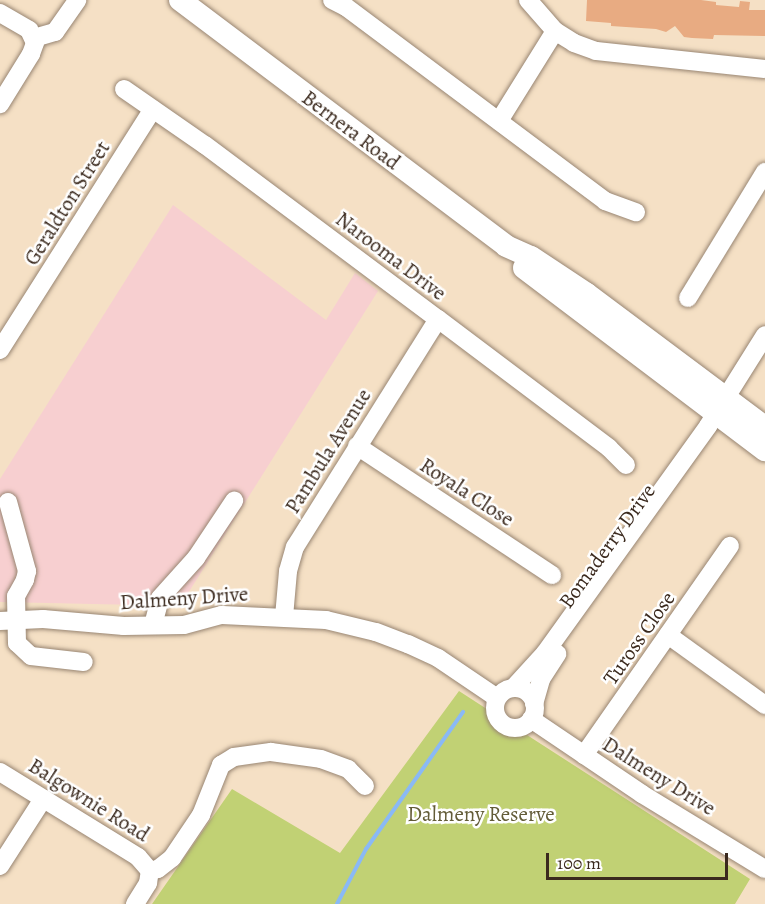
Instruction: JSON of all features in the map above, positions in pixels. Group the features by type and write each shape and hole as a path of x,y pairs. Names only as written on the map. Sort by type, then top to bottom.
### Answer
{"main road":[{"name":"Bernera Road","path":"170,0 188,7 506,246 523,268 726,409 765,427"},
{"name":"Bernera Road","path":"726,409 765,450"}],"street":[{"path":"34,38 55,32 77,0"},
{"path":"332,0 346,7 605,201 636,212"},
{"path":"528,0 555,31 580,45 610,53 765,69"},
{"path":"0,13 29,30 34,38 31,54 0,104"},
{"path":"499,121 555,31"},
{"name":"Narooma Drive","path":"124,89 205,145 438,319 609,448 626,465"},
{"name":"Geraldton Street","path":"0,350 7,325 153,109"},
{"path":"688,298 765,172"},
{"name":"Pambula Avenue","path":"284,617 288,571 295,547 438,319"},
{"path":"726,409 765,335"},
{"path":"726,409 765,357"},
{"name":"Bomaderry Drive","path":"514,687 545,653 726,409"},
{"name":"Bomaderry Drive","path":"533,712 541,679 549,665 726,409"},
{"name":"Royala Close","path":"357,446 552,575"},
{"path":"153,625 160,598 196,558 234,501"},
{"path":"8,502 27,570 8,620 17,643 31,656 84,662"},
{"name":"Tuross Close","path":"584,755 730,546"},
{"name":"Dalmeny Drive","path":"8,620 58,620 124,627 193,624 222,615 338,622 391,636 438,658 497,698"},
{"path":"668,635 765,705"},
{"path":"514,687 525,690 533,712 519,728 503,724 495,714 497,698 502,692 514,687"},
{"name":"Dalmeny Drive","path":"533,712 584,755 765,869"},
{"path":"135,904 148,883 150,871 158,870 172,858 201,814 221,765 234,757 271,752 321,759 348,769 364,786"},
{"name":"Balgownie Road","path":"0,772 144,861 150,871"},
{"path":"0,866 43,799"}],"shaded area":[{"path":"173,205 326,320 355,273 378,291 185,598 186,606 0,602 0,479"}],"green space":[{"name":"Dalmeny Reserve","path":"459,691 750,879 735,904 152,904 232,789 340,853"}],"building":[{"path":"587,0 701,0 716,2 716,5 739,7 740,1 750,2 749,10 765,10 765,36 714,35 713,39 692,38 684,37 675,26 666,32 586,21"}],"waterway":[{"path":"337,904 366,849 463,712"}]}
